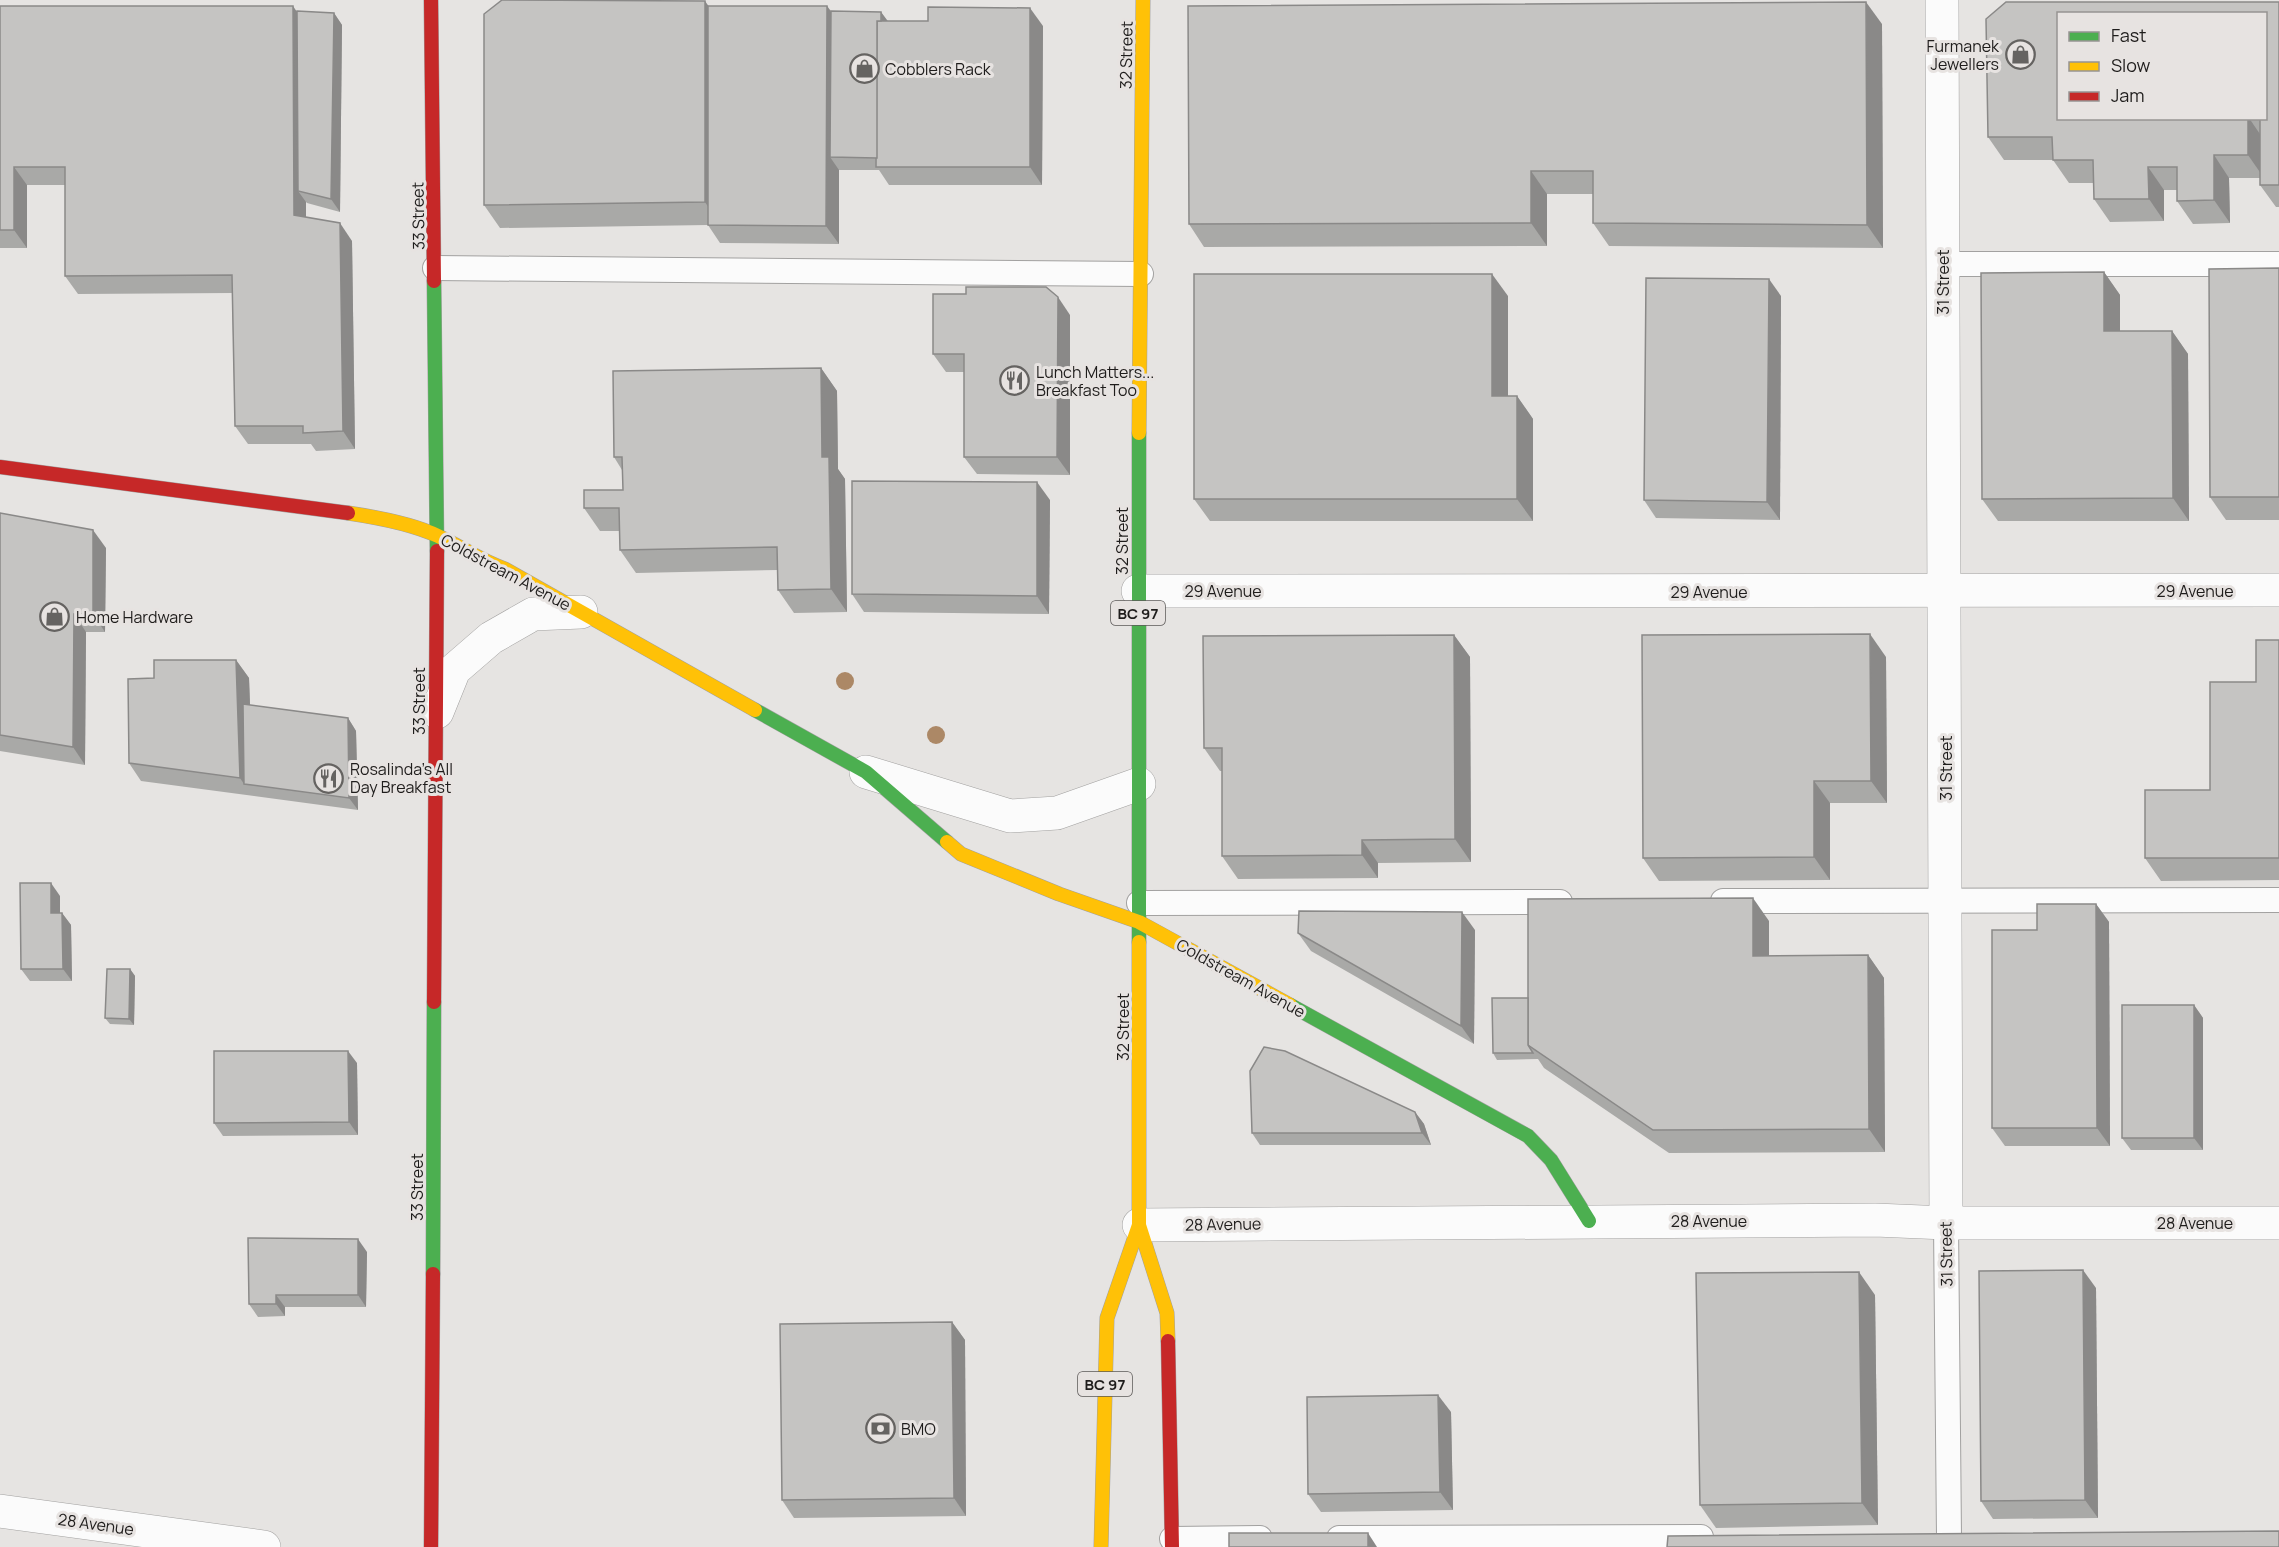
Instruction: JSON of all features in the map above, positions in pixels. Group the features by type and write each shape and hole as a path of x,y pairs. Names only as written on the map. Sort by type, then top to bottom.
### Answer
{"main road":[{"name":"33 Street","path":"431,0 437,535 431,1547"},
{"name":"32 Street","path":"1143,0 1138,591 1139,1225 1167,1313 1172,1543"},
{"name":"Coldstream Avenue","path":"0,467 375,517 437,535 482,561 505,569 866,772 961,854 1059,894 1140,913 1528,1136 1551,1160 1589,1221"},
{"name":"32 Street","path":"1101,1547 1107,1318 1139,1225"}],"street":[{"name":"31 Street","path":"1942,0 1946,1223"},
{"name":"29 Avenue","path":"1138,591 2279,590"},
{"path":"435,717 454,670 491,638 533,614 581,612"},
{"name":"Coldstream Avenue","path":"866,772 1010,816 1057,813 1139,784"},
{"name":"28 Avenue","path":"1139,1225 1875,1220 1946,1223 2279,1222"},
{"name":"28 Avenue","path":"0,1511 264,1547"}],"lane":[{"path":"1942,264 2279,264"},
{"path":"435,268 1141,274"},
{"path":"1706,901 2279,900"},
{"path":"1140,913 1588,902"},
{"name":"31 Street","path":"1946,1223 1949,1537"},
{"path":"1172,1543 1299,1538 1724,1537"}],"building":[{"path":"502,0 705,1 705,202 484,205 484,14"},
{"path":"1866,2 1867,225 1593,223 1593,171 1531,171 1531,223 1189,224 1188,6"},
{"path":"2006,2 2279,2 2279,185 2260,185 2260,120 2267,120 2267,12 2057,12 2057,120 2248,120 2248,155 2214,155 2214,200 2177,201 2177,167 2148,167 2149,199 2094,199 2093,160 2053,160 2052,137 1988,137 1986,19"},
{"path":"0,6 293,6 294,215 340,223 343,431 303,433 303,426 235,426 232,275 65,276 65,167 14,167 14,230 0,230"},
{"path":"708,6 827,6 826,226 708,225"},
{"path":"928,7 1030,8 1030,167 876,167 877,21 928,21"},
{"path":"297,11 334,13 331,199 298,191"},
{"path":"831,11 881,12 881,21 877,21 877,158 830,157"},
{"path":"2279,268 2279,497 2210,497 2209,269"},
{"path":"2104,272 2104,331 2172,331 2173,498 1982,499 1981,273"},
{"path":"1194,274 1492,274 1492,396 1517,396 1517,499 1194,499"},
{"path":"1646,278 1769,279 1767,502 1644,500"},
{"path":"966,287 1046,287 1058,297 1057,457 964,457 964,354 933,354 933,294 966,294"},
{"path":"821,368 822,457 829,457 831,589 778,590 777,547 620,550 619,508 584,508 584,490 623,490 622,457 614,457 613,371"},
{"path":"852,481 1037,482 1037,596 852,594"},
{"path":"0,513 93,530 93,614 74,614 73,747 0,735"},
{"path":"1870,634 1871,781 1814,781 1814,857 1643,858 1642,635"},
{"path":"1454,635 1455,839 1362,840 1362,855 1222,856 1222,748 1204,748 1203,636"},
{"path":"2256,640 2279,640 2279,858 2145,858 2145,790 2210,790 2210,682 2256,682"},
{"path":"154,660 236,660 240,778 129,763 128,679 154,678"},
{"path":"243,704 348,718 349,798 244,784"},
{"path":"20,883 51,883 51,913 62,913 63,969 21,969"},
{"path":"1753,898 1753,956 1868,955 1869,1129 1653,1130 1528,1045 1528,899"},
{"path":"2037,904 2096,904 2097,1128 1992,1128 1992,930 2037,930"},
{"path":"1299,911 1462,912 1461,1026 1298,933"},
{"path":"107,969 130,969 129,1019 105,1018"},
{"path":"1492,998 1528,998 1528,1045 1533,1053 1493,1053"},
{"path":"2122,1005 2194,1005 2194,1138 2122,1138"},
{"path":"1264,1047 1285,1051 1415,1112 1422,1133 1252,1133 1250,1071"},
{"path":"214,1051 348,1051 349,1122 214,1123"},
{"path":"248,1238 358,1239 358,1295 276,1295 276,1304 249,1304"},
{"path":"2083,1270 2085,1500 1981,1501 1979,1271"},
{"path":"1859,1272 1862,1503 1700,1505 1696,1273"},
{"name":"BMO","path":"952,1322 954,1498 782,1500 780,1324"},
{"path":"1438,1395 1440,1492 1308,1494 1307,1397"},
{"path":"2279,1531 2279,1547 1667,1547 1668,1536"},
{"path":"1229,1533 1368,1533 1368,1547 1229,1547"}],"traffic: fast":[{"path":"434,281 437,551"},
{"path":"1139,433 1139,942"},
{"path":"755,710 866,772 947,842"},
{"path":"433,1274 434,1002"},
{"path":"1290,1005 1528,1136 1551,1160 1589,1221"}],"traffic: slow":[{"path":"1139,433 1143,0"},
{"path":"348,513 406,525 447,540 505,569 755,710"},
{"path":"947,842 961,854 1059,894 1139,922 1290,1005"},
{"path":"1139,942 1139,1225 1167,1313 1168,1341"},
{"path":"1101,1547 1107,1318 1139,1225"}],"traffic: jam":[{"path":"431,0 434,281"},
{"path":"0,467 348,513"},
{"path":"434,1002 437,551"},
{"path":"431,1547 433,1274"},
{"path":"1168,1341 1172,1547"}],"place":[{"name":"Furmanek Jewellers","path":"2020,55"},
{"name":"Cobblers Rack","path":"864,69"},
{"name":"Lunch Matters... Breakfast Too","path":"1015,381"},
{"name":"Home Hardware","path":"55,617"},
{"name":"Rosalinda's All Day Breakfast","path":"329,778"},
{"name":"BMO","path":"880,1429"}]}
